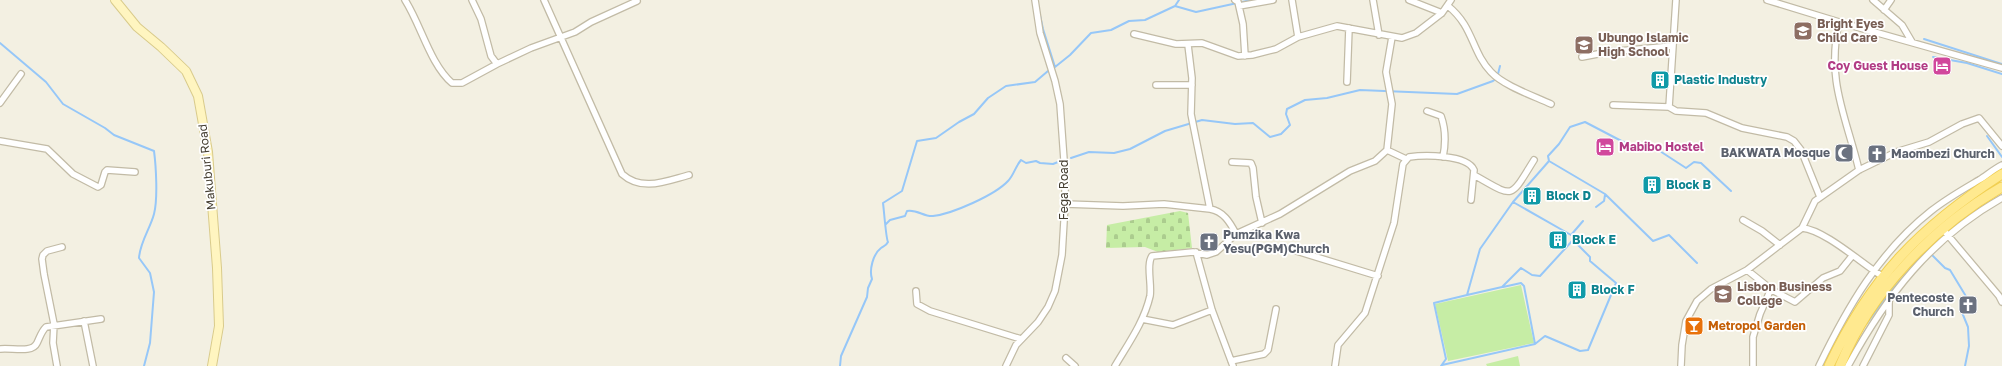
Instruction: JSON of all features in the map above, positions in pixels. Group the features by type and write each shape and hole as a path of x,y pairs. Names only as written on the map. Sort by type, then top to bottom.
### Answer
{"main road":[{"path":"1829,366 1851,324 1882,276 1902,254 1949,210 2002,174"},
{"path":"1840,366 1865,317 1887,295 1907,263 1946,232 1962,214 2002,188"}],"street":[{"name":"Makuburi Road","path":"115,0 137,27 162,47 186,71 198,96 208,152 217,268 220,326 212,366"},
{"path":"405,0 413,12 442,74 452,83 462,83 497,64 575,32 591,22 637,1"},
{"path":"472,0 481,19 491,56 497,64"},
{"path":"544,0 622,174 636,183 644,185 689,175"},
{"name":"Fega Road","path":"1006,366 1021,339 1043,315 1056,291 1062,255 1065,204 1065,160 1060,104 1055,81 1040,33 1035,0"},
{"path":"1235,0 1238,2 1243,24 1245,56"},
{"path":"1239,6 1273,0"},
{"path":"1292,0 1298,37"},
{"path":"1373,0 1379,35"},
{"path":"1409,0 1442,13"},
{"path":"1134,34 1188,45 1202,43 1233,55 1245,56 1270,51 1298,37 1337,26 1379,35 1402,38 1409,36 1442,13 1452,0"},
{"path":"1669,107 1676,0"},
{"path":"1767,0 2002,68"},
{"path":"1873,0 1905,29 1912,42"},
{"path":"1884,10 1890,0"},
{"path":"1448,6 1458,15 1468,28 1482,60 1492,73 1504,82 1551,104"},
{"path":"1839,22 1835,48 1836,89 1859,170"},
{"path":"1347,82 1349,28"},
{"path":"1114,366 1142,319 1151,291 1151,257 1155,255 1196,252 1206,255 1216,252 1236,234 1280,214 1350,172 1375,161 1387,150 1392,104 1386,72 1392,37"},
{"path":"1188,45 1192,85 1191,114 1210,208"},
{"path":"1582,57 1608,52 1672,46"},
{"path":"0,103 21,74"},
{"path":"1156,85 1192,85"},
{"path":"1613,105 1669,107 1676,111 1706,113 1742,128 1787,137 1794,141 1801,150 1820,197"},
{"path":"1427,111 1441,116 1444,124 1446,140 1443,157"},
{"path":"1681,366 1682,345 1686,321 1697,301 1711,288 1747,270 1802,228 1811,206 1820,197 1859,170 1896,152 1929,142 1962,124 1979,118 2002,146"},
{"path":"0,141 14,145 47,149 73,174 98,187 101,186 107,170 135,172"},
{"path":"1387,150 1406,159 1420,156 1443,157 1456,159 1469,164 1472,167 1474,176 1471,200"},
{"path":"1335,366 1338,345 1365,313 1378,276 1394,223 1400,173 1406,159"},
{"path":"1474,176 1503,192 1510,193 1515,190 1534,160"},
{"path":"1232,162 1250,162 1253,168 1256,197 1262,223"},
{"path":"1820,366 1838,326 1873,270 1929,212 1951,196 2002,165"},
{"path":"2002,198 1946,232 1999,296 2002,302"},
{"path":"1065,204 1123,206 1164,204 1210,208 1227,218 1236,234"},
{"path":"1743,220 1762,231 1780,245"},
{"path":"1802,228 1819,233 1882,276"},
{"path":"57,366 53,343 54,324 42,259 43,255 47,252 62,247"},
{"path":"1290,249 1378,276"},
{"path":"1196,252 1212,310 1232,364 1264,354 1268,350 1276,309"},
{"path":"1747,270 1770,289 1795,302 1823,278 1840,270 1852,256"},
{"path":"1753,366 1753,337 1760,314 1769,296 1770,289"},
{"path":"916,291 917,304 930,311 1021,339"},
{"path":"1848,366 1887,295"},
{"path":"1863,366 1889,315 1887,295"},
{"path":"1142,319 1173,325 1212,310"},
{"path":"0,348 25,349 34,347 43,330 54,324 101,319"},
{"path":"84,321 91,366"},
{"path":"1066,358 1075,366"}],"green space":[{"path":"1180,211 1188,213 1192,248 1158,252 1145,247 1106,248 1107,225"},
{"path":"1521,285 1534,343 1448,361 1435,304"},
{"path":"1518,356 1520,366 1487,366 1486,364"}],"waterway":[{"path":"1175,6 1179,0"},
{"path":"1039,11 1055,67 1070,55 1091,33 1111,30 1129,21 1145,20 1175,6 1196,12 1251,0"},
{"path":"1924,39 2002,64"},
{"path":"0,43 46,82 63,104 105,128 114,135 154,151 156,182 155,208 152,220 141,246 139,258 150,273 154,292 150,343 144,366"},
{"path":"1933,57 1967,63 2002,74"},
{"path":"1071,158 1089,152 1114,153 1130,149 1165,131 1202,120 1235,124 1253,123 1270,137 1281,134 1290,125 1286,114 1287,109 1305,100 1327,98 1360,90 1457,94 1493,81 1497,78 1500,66"},
{"path":"840,366 841,356 867,297 868,288 872,279 872,262 878,251 888,242 883,203 902,191 917,141 936,138 959,122 974,114 988,98 1006,86 1035,82 1048,71"},
{"path":"1441,366 1446,359 1434,303 1467,295 1480,249 1513,202 1549,161 1548,156 1559,144 1570,127 1585,122 1633,147 1649,144 1686,168 1694,162 1701,163 1731,191"},
{"path":"1987,136 2002,157"},
{"path":"886,224 890,220 905,216 907,211 914,211 933,216 951,212 984,198 1008,181 1021,160 1026,163 1036,161 1040,163 1053,164 1063,160"},
{"path":"1549,161 1605,194 1653,241 1669,235 1697,263"},
{"path":"1596,207 1604,201 1605,195"},
{"path":"1513,202 1571,235 1583,221"},
{"path":"1936,243 1941,239"},
{"path":"1442,365 1535,344 1545,336 1580,351 1588,350 1616,283 1590,261 1590,257 1573,240 1540,276 1532,275 1521,268 1502,287 1467,295"},
{"path":"1890,292 1925,253"},
{"path":"1930,253 1945,268 1950,270 1967,298 1962,303 1961,310 1968,327 1969,346 1965,366"},
{"path":"1503,287 1521,283 1524,286 1535,344"},
{"path":"1867,323 1885,298"}],"place":[{"name":"Bright Eyes Child Care","path":"1803,31"},
{"name":"Ubungo Islamic High School","path":"1584,45"},
{"name":"Coy Guest House","path":"1942,66"},
{"name":"Plastic Industry","path":"1660,80"},
{"name":"Mabibo Hostel","path":"1605,147"},
{"name":"BAKWATA Mosque","path":"1844,153"},
{"name":"Maombezi Church","path":"1877,154"},
{"name":"Block B","path":"1652,185"},
{"name":"Block D","path":"1532,196"},
{"name":"Block E","path":"1558,240"},
{"name":"Pumzika Kwa Yesu(PGM)Church","path":"1209,242"},
{"name":"Block F","path":"1577,290"},
{"name":"Lisbon Business College","path":"1723,294"},
{"name":"Pentecoste Church","path":"1968,305"},
{"name":"Metropol Garden","path":"1694,326"}]}
